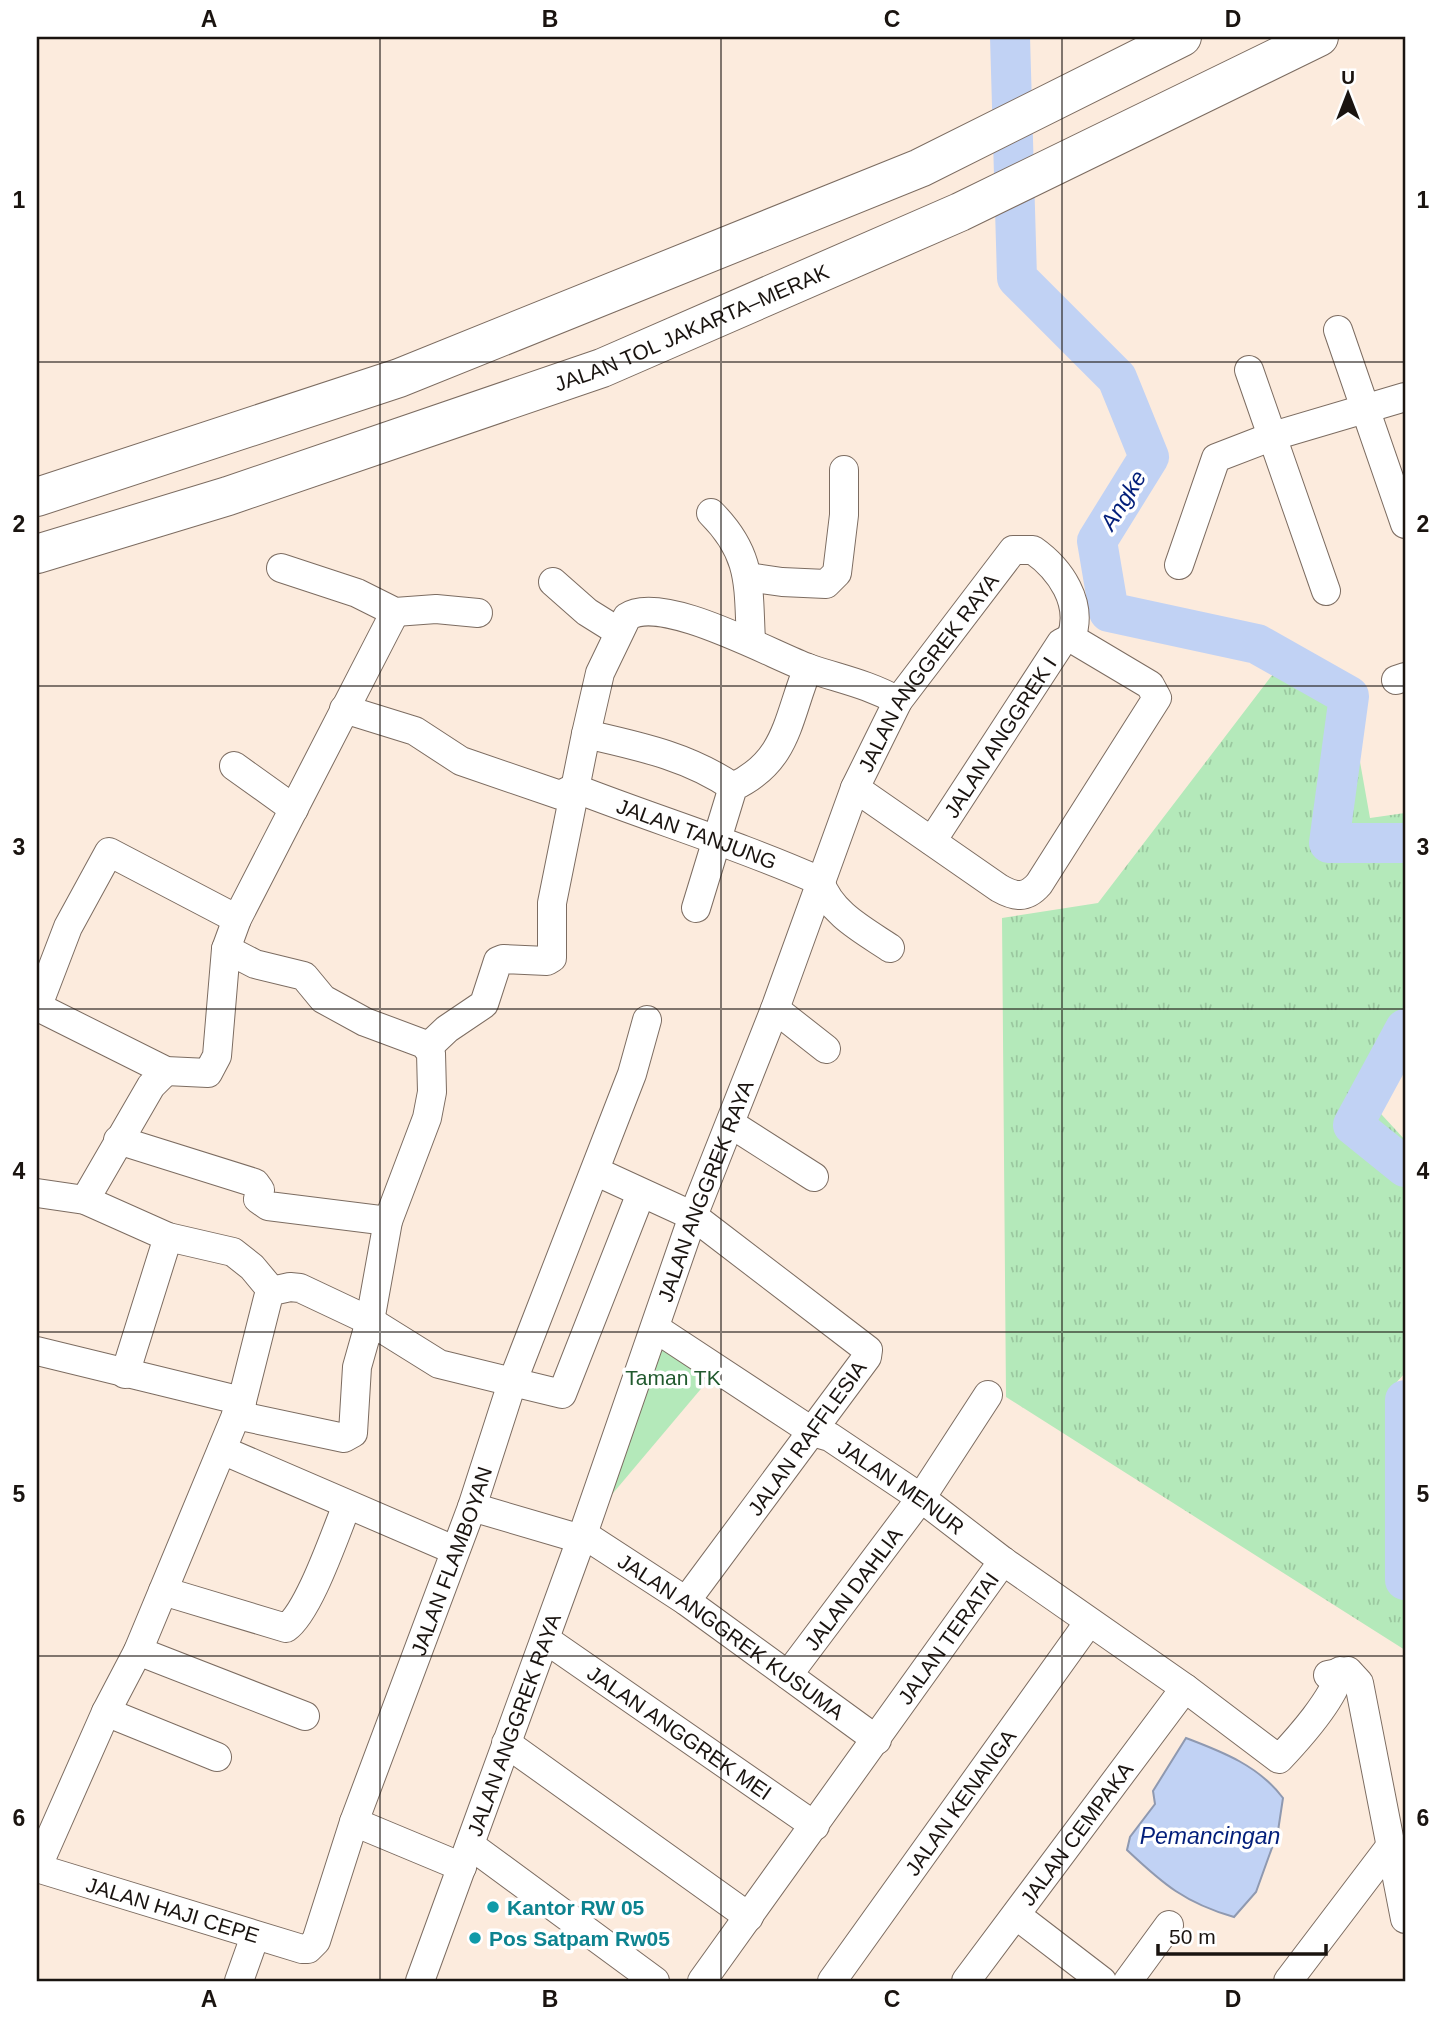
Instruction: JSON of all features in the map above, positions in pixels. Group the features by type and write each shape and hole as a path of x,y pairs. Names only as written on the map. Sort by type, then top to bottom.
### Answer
{"highway":[{"path":"37,497 399,378 920,168 1182,37"},
{"name":"JALAN TOL JAKARTA–MERAK","path":"37,554 228,496 602,368 960,212 1320,37"}],"street":[{"path":"1338,330 1405,524"},
{"path":"1249,370 1326,591"},
{"path":"1179,565 1213,461 1273,436 1405,397"},
{"path":"748,577 826,584 837,573 844,515 844,470"},
{"path":"711,513 730,533 748,577 751,641"},
{"name":"JALAN ANGGREK RAYA","path":"426,1978 466,1856 694,1216 775,1009 855,788 898,701 1013,550 1033,550 1060,574 1075,615 1071,638"},
{"path":"281,568 357,593 395,612 436,609 478,613"},
{"path":"553,582 587,612 619,632"},
{"path":"237,919 109,852 68,927 37,1007 166,1071 208,1073 214,1067 226,949 237,919 334,736 344,709 395,612"},
{"path":"428,1047 447,1028 484,1004 500,960 547,961 552,958 552,903 574,788 600,673 627,617 634,612 644,612 703,622 808,668 873,686 898,701"},
{"path":"855,788 1008,893 1024,896 1039,884 1157,698 1150,685 1071,638"},
{"name":"JALAN ANGGREK I","path":"932,841 1061,643 1071,638"},
{"path":"696,908 715,838 733,787 752,778 771,761 808,668"},
{"path":"344,709 415,731 461,761 520,782 560,795 574,788"},
{"path":"586,734 655,750 705,767 733,787"},
{"path":"234,766 294,809"},
{"name":"JALAN TANJUNG","path":"574,788 684,831 715,838 820,881"},
{"path":"820,881 830,904 856,926 890,948"},
{"path":"37,1351 349,1438 353,1433 357,1367 370,1321 388,1221 427,1118 433,1062 428,1047 365,1022 323,999 304,976 255,964 226,949"},
{"path":"775,1009 826,1049"},
{"name":"JALAN FLAMBOYAN","path":"308,1949 316,1941 354,1822 472,1507 512,1383 632,1074 647,1020"},
{"path":"85,1200 151,1086 166,1071"},
{"path":"731,1124 814,1177"},
{"path":"118,1140 254,1182 260,1190 258,1199 268,1206 388,1221"},
{"path":"594,1171 694,1216"},
{"path":"37,1193 85,1200 168,1237 233,1252 252,1267 272,1291"},
{"path":"37,1868 106,1712 138,1651 222,1450 239,1408 272,1291 290,1287 300,1289 370,1321 439,1364 562,1394 641,1193"},
{"name":"JALAN RAFFLESIA","path":"686,1601 867,1357 867,1348 694,1216"},
{"path":"125,1374 168,1237"},
{"name":"JALAN MENUR","path":"655,1328 813,1432 830,1437 921,1498 1003,1562"},
{"name":"JALAN DAHLIA","path":"788,1675 921,1498 988,1395"},
{"path":"222,1450 454,1550"},
{"path":"163,1591 286,1628 299,1616 309,1596 347,1505"},
{"name":"JALAN ANGGREK KUSUMA","path":"472,1507 582,1536 686,1601 877,1741"},
{"name":"JALAN TERATAI","path":"702,1981 877,1741 1003,1562 1185,1688 1275,1756 1327,1676 1340,1671 1353,1673 1359,1684 1389,1847"},
{"name":"JALAN KENANGA","path":"832,1981 1089,1622"},
{"name":"JALAN ANGGREK MEI","path":"545,1639 815,1826"},
{"path":"138,1651 305,1716"},
{"name":"JALAN CEMPAKA","path":"966,1981 1185,1688"},
{"path":"106,1712 217,1757"},
{"path":"506,1744 749,1916"},
{"path":"354,1822 466,1856 655,1981"},
{"path":"1389,1847 1405,1919"},
{"path":"1288,1981 1389,1847"},
{"name":"JALAN HAJI CEPE","path":"37,1868 254,1936 308,1949"},
{"path":"1016,1915 1102,1981"},
{"path":"1128,1981 1169,1925"},
{"path":"239,1981 254,1936"}],"green space":[{"path":"1286,657 1346,683 1370,818 1405,813 1405,1022 1371,1103 1405,1140 1405,1373 1394,1385 1405,1531 1405,1650 1006,1397 1002,918 1098,903"},
{"name":"Taman TK","path":"659,1332 716,1371 587,1524"}],"water":[{"name":"Pemancingan","path":"1186,1738 1252,1769 1283,1798 1278,1831 1256,1892 1234,1917 1188,1899 1152,1873 1127,1850 1130,1837 1155,1804 1153,1791"}],"waterway":[{"name":"Angke","path":"1010,37 1017,278 1117,378 1149,457 1097,541 1109,612 1257,644 1349,696 1329,843 1405,843"},
{"name":"Angke","path":"1405,1029 1353,1125 1405,1167"},
{"path":"1405,1400 1405,1580"}],"place":[{"name":"Kantor RW 05","path":"493,1907"},
{"name":"Pos Satpam Rw05","path":"475,1938"}]}
